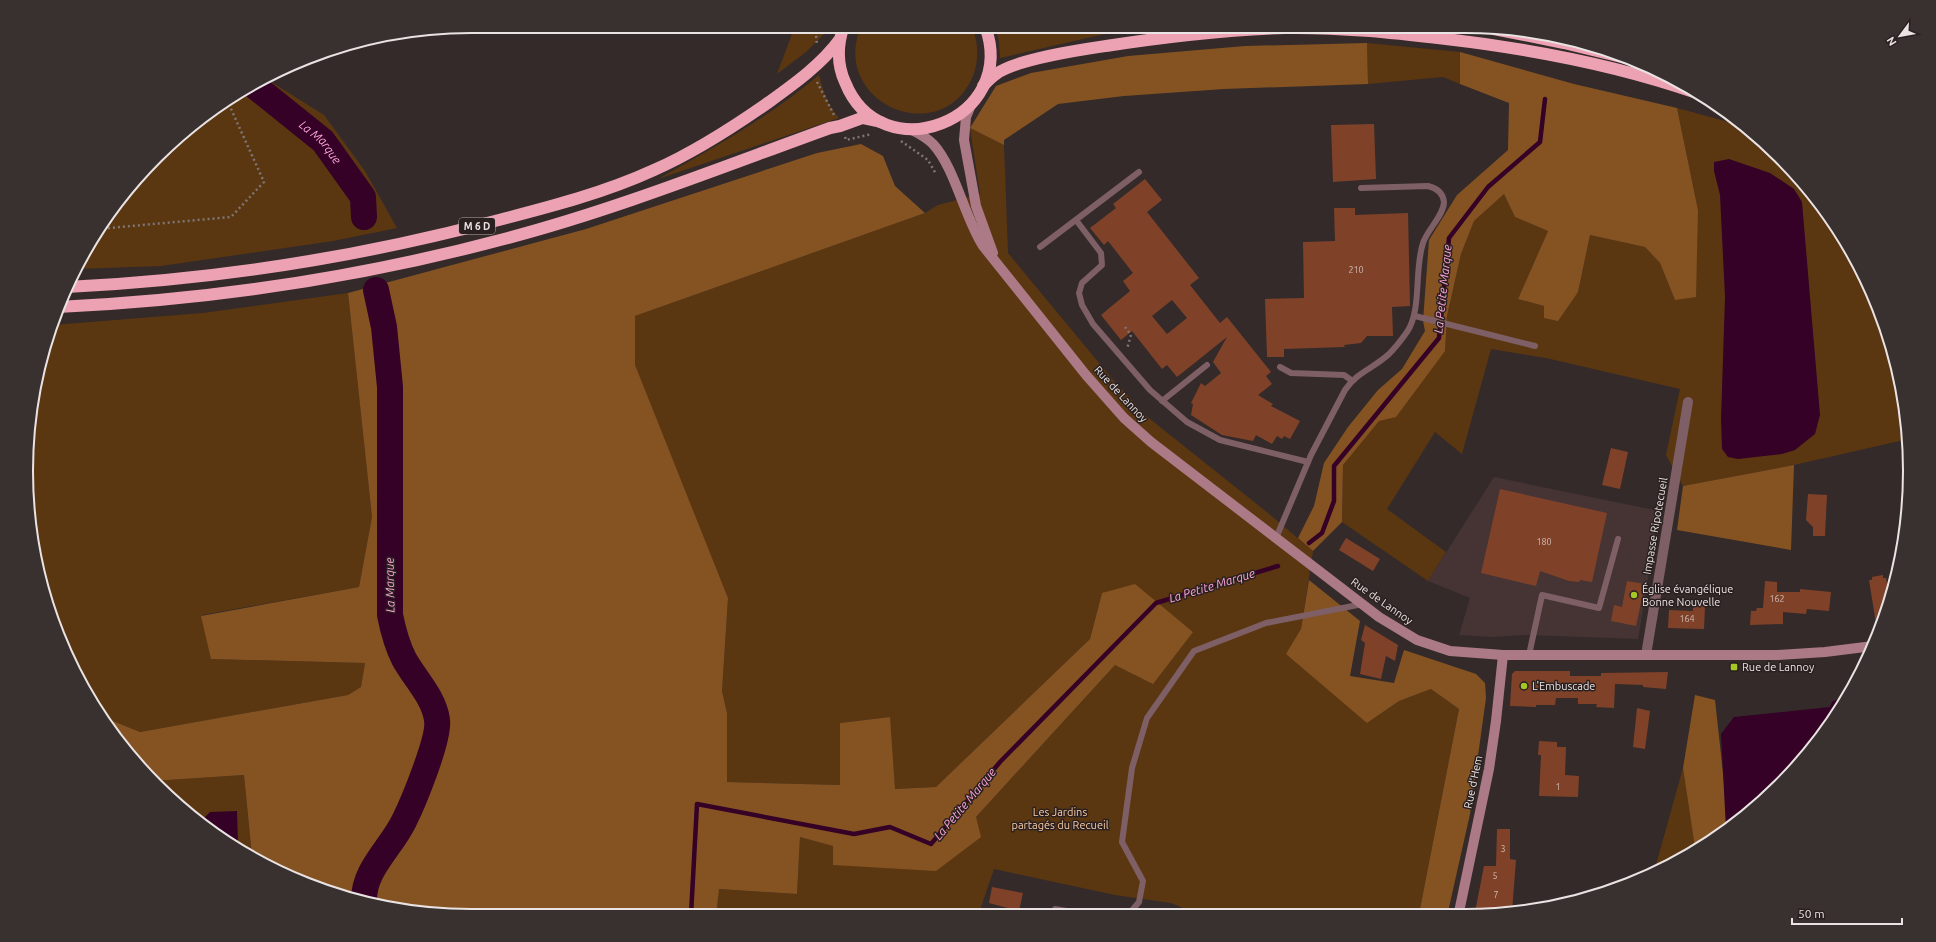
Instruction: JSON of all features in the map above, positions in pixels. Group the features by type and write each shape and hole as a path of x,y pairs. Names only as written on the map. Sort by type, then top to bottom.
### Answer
{"highway":[{"path":"842,33 840,39 840,63 847,87 858,104 881,122 891,126 912,130 944,124 963,112 971,104 983,86 996,73 1011,66 1078,51 1210,33"},
{"path":"983,86 987,76 990,55 986,33"},
{"path":"1393,33 1483,43 1600,65 1671,85"},
{"name":"M 6 D","path":"74,287 206,277 352,254 455,232 580,197 653,171 693,151 722,134 784,91 824,58 840,39"},
{"name":"M 6 D","path":"65,307 187,298 288,285 436,256 505,239 606,209 830,128 862,118 881,122"}],"main road":[{"name":"Rue de Lannoy","path":"971,104 966,117 964,140 970,179 980,220 994,255 1002,268"},
{"name":"Rue de Lannoy","path":"912,130 923,136 939,152 974,231 983,246 1086,375 1124,418 1151,442 1399,630 1434,647 1463,652 1503,655 1778,655 1825,652 1866,647"},
{"name":"Rue d'Hem","path":"1460,909 1491,758 1503,655"}],"street":[{"name":"Impasse Ripotecueil","path":"1646,655 1688,402"}],"lane":[{"path":"1040,247 1139,172"},
{"path":"1276,538 1308,462 1351,380 1389,354 1406,333 1415,316 1419,259 1423,241 1442,210 1444,202 1441,194 1436,188 1428,186 1360,188"},
{"path":"1076,220 1101,252 1102,264 1082,283 1079,293 1082,305 1093,324 1150,390 1187,422 1220,440 1308,462"},
{"path":"1415,316 1535,346"},
{"path":"1162,401 1207,365"},
{"path":"1280,367 1290,373 1344,374 1351,380"},
{"path":"1529,655 1542,595 1599,608 1618,539"},
{"path":"1133,909 1139,902 1143,881 1122,842 1132,768 1147,718 1194,651 1266,623 1363,604"}],"path":[{"path":"816,33 818,42 817,47"},
{"path":"107,228 231,217 264,182 230,106"},
{"path":"1122,358 1125,354 1130,335 1125,327"}],"shaded area":[{"path":"1367,43 1368,84 1224,89 1124,96 1058,104 1004,140 1004,145 970,128 996,86 1031,73 1128,56 1245,46"},
{"path":"1460,52 1574,84 1677,108 1698,210 1696,297 1675,300 1660,263 1645,247 1590,235 1578,292 1558,321 1544,318 1544,306 1518,299 1548,231 1515,217 1504,194 1474,221 1461,254 1447,316 1445,351 1396,417 1379,421 1343,465 1342,522 1313,551 1298,538 1314,506 1324,463 1348,427 1378,390 1402,369 1425,331 1423,321 1429,240 1457,195 1508,150 1509,103 1460,84"},
{"path":"861,144 883,156 895,186 925,213 635,316 635,365 728,598 722,691 727,713 727,782 840,785 840,723 890,717 895,789 936,787 1090,639 1102,593 1135,584 1193,632 1153,684 1115,665 976,817 981,837 936,871 833,865 833,846 800,837 797,894 719,889 717,909 471,909 442,908 386,901 330,886 303,876 251,850 244,775 160,780 124,738 112,720 140,732 348,695 361,687 365,663 211,659 201,616 359,587 372,517 348,293 586,229 817,153"},
{"path":"1729,159 1770,173 1794,189 1802,202 1820,415 1815,434 1795,450 1782,454 1738,459 1728,457 1722,449 1721,419 1725,297 1720,195 1714,171 1714,162"},
{"path":"1794,465 1791,550 1677,530 1683,486"},
{"path":"1494,477 1659,511 1638,639 1527,635 1492,637 1459,635 1470,598 1428,581"},
{"path":"1309,580 1360,621 1350,676 1394,683 1404,650 1476,674 1485,683 1486,698 1470,814 1449,909 1420,909 1459,709 1431,689 1399,701 1367,723 1286,654 1301,629"},
{"path":"1695,695 1715,700 1728,821 1694,844 1683,768"},
{"path":"1837,701 1812,738 1794,760 1775,781 1726,822 1721,734 1734,717 1830,707 1832,702"},
{"path":"237,811 238,841 204,818 210,812"}],"green space":[{"path":"792,33 825,33 806,52 777,74"},
{"path":"859,33 974,33 977,44 977,57 973,76 958,99 938,111 915,113 893,108 874,95 860,77 855,53"},
{"path":"997,33 1109,33 1000,58"},
{"path":"1367,43 1460,52 1460,84 1443,77 1368,84"},
{"path":"819,75 831,108 839,118 658,179 761,118"},
{"path":"271,82 324,115 365,171 397,228 333,241 161,266 83,269 107,228 124,204 161,161 204,124 228,107"},
{"path":"1677,108 1732,124 1775,161 1812,204 1829,228 1858,277 1880,330 1895,386 1902,440 1794,465 1683,486 1666,455 1680,389 1546,358 1491,349 1462,454 1435,432 1387,509 1446,552 1428,581 1342,522 1343,465 1379,420 1445,351 1447,316 1461,254 1474,221 1504,194 1515,217 1548,231 1518,299 1544,306 1578,292 1590,235 1645,247 1660,263 1675,300 1698,210"},
{"name":"Les Jardins partagés du Recueil","path":"970,128 1004,145 1008,253 1114,381 1145,415 1268,513 1313,551 1301,629 1367,723 1399,701 1431,689 1459,709 1420,909 1185,909 1171,903 1115,895 994,869 982,909 716,909 718,889 797,894 800,837 834,846 833,865 976,817 1115,665 1193,632 1168,612 1102,593 1090,639 936,787 895,789 889,717 840,723 840,785 727,782 727,713 722,691 728,598 634,365 635,316 925,213 938,205 980,194"},
{"path":"348,293 372,517 359,587 202,615 211,659 365,663 361,687 348,695 140,732 112,720 107,714 78,665 56,612 41,556 34,500 34,442 41,386 58,325 203,313"},
{"path":"1683,768 1694,844 1656,865"},
{"path":"244,775 251,850 204,818 160,780"}],"building":[{"path":"1374,124 1376,179 1333,182 1331,125"},
{"path":"1145,179 1162,200 1147,212 1199,278 1190,285 1220,323 1227,317 1271,372 1266,376 1272,384 1258,395 1273,404 1271,406 1300,421 1290,439 1284,436 1282,439 1277,436 1272,444 1256,435 1253,441 1222,435 1191,415 1193,404 1191,403 1201,383 1205,386 1221,373 1213,362 1227,337 1177,377 1167,365 1162,369 1132,331 1121,340 1101,315 1130,291 1123,281 1133,273 1108,241 1104,245 1090,228 1116,208 1113,204","holes":["1172,300 1187,318 1167,334 1152,316"]},
{"path":"1334,208 1355,208 1355,215 1408,213 1410,306 1392,307 1393,336 1367,336 1361,343 1344,345 1345,347 1284,349 1284,357 1267,357 1265,299 1304,298 1303,242 1335,241"},
{"path":"1611,448 1628,452 1620,489 1602,485"},
{"path":"1500,489 1607,513 1592,582 1580,580 1579,582 1569,581 1540,571 1536,586 1481,573"},
{"path":"1808,494 1827,495 1825,536 1813,536 1813,527 1806,520"},
{"path":"1346,538 1380,559 1373,571 1339,550"},
{"path":"1883,575 1883,578 1886,578 1887,586 1876,623 1869,580 1872,580 1872,577"},
{"name":"Église évangélique Bonne Nouvelle","path":"1627,581 1645,584 1636,626 1611,621 1614,605 1622,607"},
{"path":"1765,581 1777,582 1777,592 1800,592 1800,589 1831,592 1829,611 1807,609 1806,614 1783,612 1783,624 1750,625 1751,611 1756,611 1757,608 1763,608"},
{"path":"1693,605 1705,606 1704,629 1668,628 1669,610 1693,611"},
{"path":"1365,625 1398,645 1395,661 1386,656 1381,679 1360,674 1365,643 1361,640"},
{"path":"1515,671 1570,671 1570,676 1601,676 1601,673 1668,672 1666,689 1643,687 1643,685 1615,684 1614,708 1596,707 1597,704 1578,704 1578,698 1556,698 1555,705 1536,705 1536,707 1510,706 1512,674"},
{"path":"1637,708 1650,711 1645,749 1633,747"},
{"path":"1539,741 1557,742 1557,747 1566,747 1565,775 1579,776 1578,797 1539,796 1541,755 1538,755"},
{"path":"1497,829 1510,829 1510,859 1516,860 1512,906 1476,909 1484,866 1496,866"},
{"path":"992,887 1023,893 1019,909 1012,909 989,903"}],"waterway":[{"name":"La Marque","path":"258,89 323,141 363,197 364,217"},
{"name":"La Petite Marque","path":"1309,543 1322,533 1334,501 1334,466 1439,338 1449,238 1488,187 1540,142 1545,99"},
{"name":"La Marque","path":"364,896 368,879 373,869 399,831 408,812 430,755 437,729 437,720 432,704 424,688 404,659 390,615 390,387 384,327 376,290"},
{"name":"La Petite Marque","path":"691,909 697,804 854,834 890,827 931,844 1000,762 1156,603 1278,566"}],"place":[{"name":"Église évangélique Bonne Nouvelle","path":"1634,595"},
{"name":"Rue de Lannoy","path":"1734,667"},
{"name":"L'Embuscade","path":"1524,686"}]}
